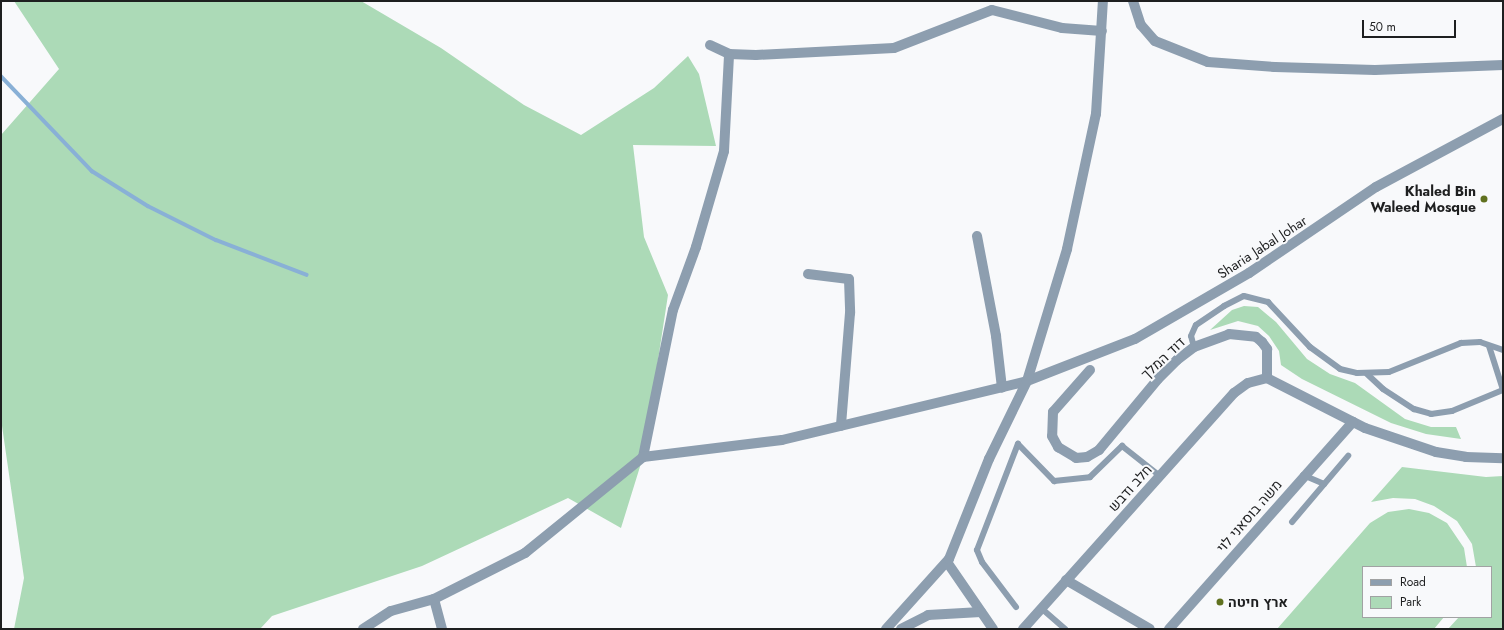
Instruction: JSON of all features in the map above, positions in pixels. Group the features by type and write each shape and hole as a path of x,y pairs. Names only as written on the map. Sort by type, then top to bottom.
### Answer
{"street":[{"path":"886,629 947,562 989,459 1027,381 1067,249 1096,114 1103,1"},
{"path":"1133,1 1140,25 1155,41 1208,62 1275,67 1375,70 1503,65"},
{"path":"710,45 729,54 756,55 894,48 992,10 1062,28 1102,31"},
{"path":"363,629 391,611 434,598 525,553 643,457 673,310 696,247 724,151 729,54"},
{"name":"Sharia Jabal Johar","path":"643,457 782,440 1002,388 1027,381 1135,339 1249,273 1376,187 1503,119"},
{"path":"978,236 996,336 1002,388"},
{"path":"808,274 849,279 850,313 840,426"},
{"name":"דוד המלך","path":"1090,370 1054,412 1052,436 1062,450 1076,458 1087,457 1099,450 1158,379 1194,347 1229,334 1256,337 1267,349 1267,378"},
{"path":"1267,378 1299,392 1353,422 1436,452 1466,457 1503,458"},
{"name":"חלב ודבש","path":"1023,629 1234,393 1248,383 1267,378"},
{"name":"משה בוסאני לוי","path":"1169,629 1303,475 1353,422"},
{"path":"947,562 993,629"},
{"path":"1066,580 1150,629"},
{"path":"434,598 442,629"},
{"path":"901,629 928,616 981,612"}],"lane":[{"path":"1194,347 1191,336 1196,325 1224,306 1244,296 1268,302 1310,347 1340,369 1367,374 1389,372 1461,343 1480,342 1503,350"},
{"path":"1367,374 1383,389 1414,409 1431,414 1452,411 1503,390 1489,346"},
{"path":"1016,607 982,562 976,550 1018,444 1054,481 1090,477 1122,446 1160,476"},
{"path":"1292,522 1348,456"},
{"path":"1303,475 1324,484"},
{"path":"1042,608 1065,629"}],"green space":[{"path":"14,1 361,1 441,48 524,105 581,135 654,88 688,56 699,74 716,146 633,145 644,237 668,295 643,457 621,528 568,498 422,566 272,616 260,629 14,629 24,578 1,419 1,135 59,69"},
{"path":"1244,306 1258,307 1276,322 1307,359 1330,374 1355,383 1405,419 1431,427 1456,427 1461,439 1426,434 1391,423 1302,379 1281,365 1279,351 1269,336 1258,326 1238,321 1210,330 1232,310"},
{"path":"1402,467 1486,477 1503,476 1503,629 1448,629 1458,618 1492,618 1492,566 1476,566 1472,544 1457,521 1434,506 1415,499 1393,498 1371,502"},
{"path":"1409,509 1429,513 1447,523 1464,548 1467,566 1362,566 1362,618 1443,618 1434,629 1277,629 1370,523 1388,512"}],"waterway":[{"path":"1,76 92,171 148,206 216,240 307,275"}],"place":[{"name":"Khaled Bin Waleed Mosque","path":"1484,199"},
{"name":"ארץ חיטה","path":"1220,602"}]}
